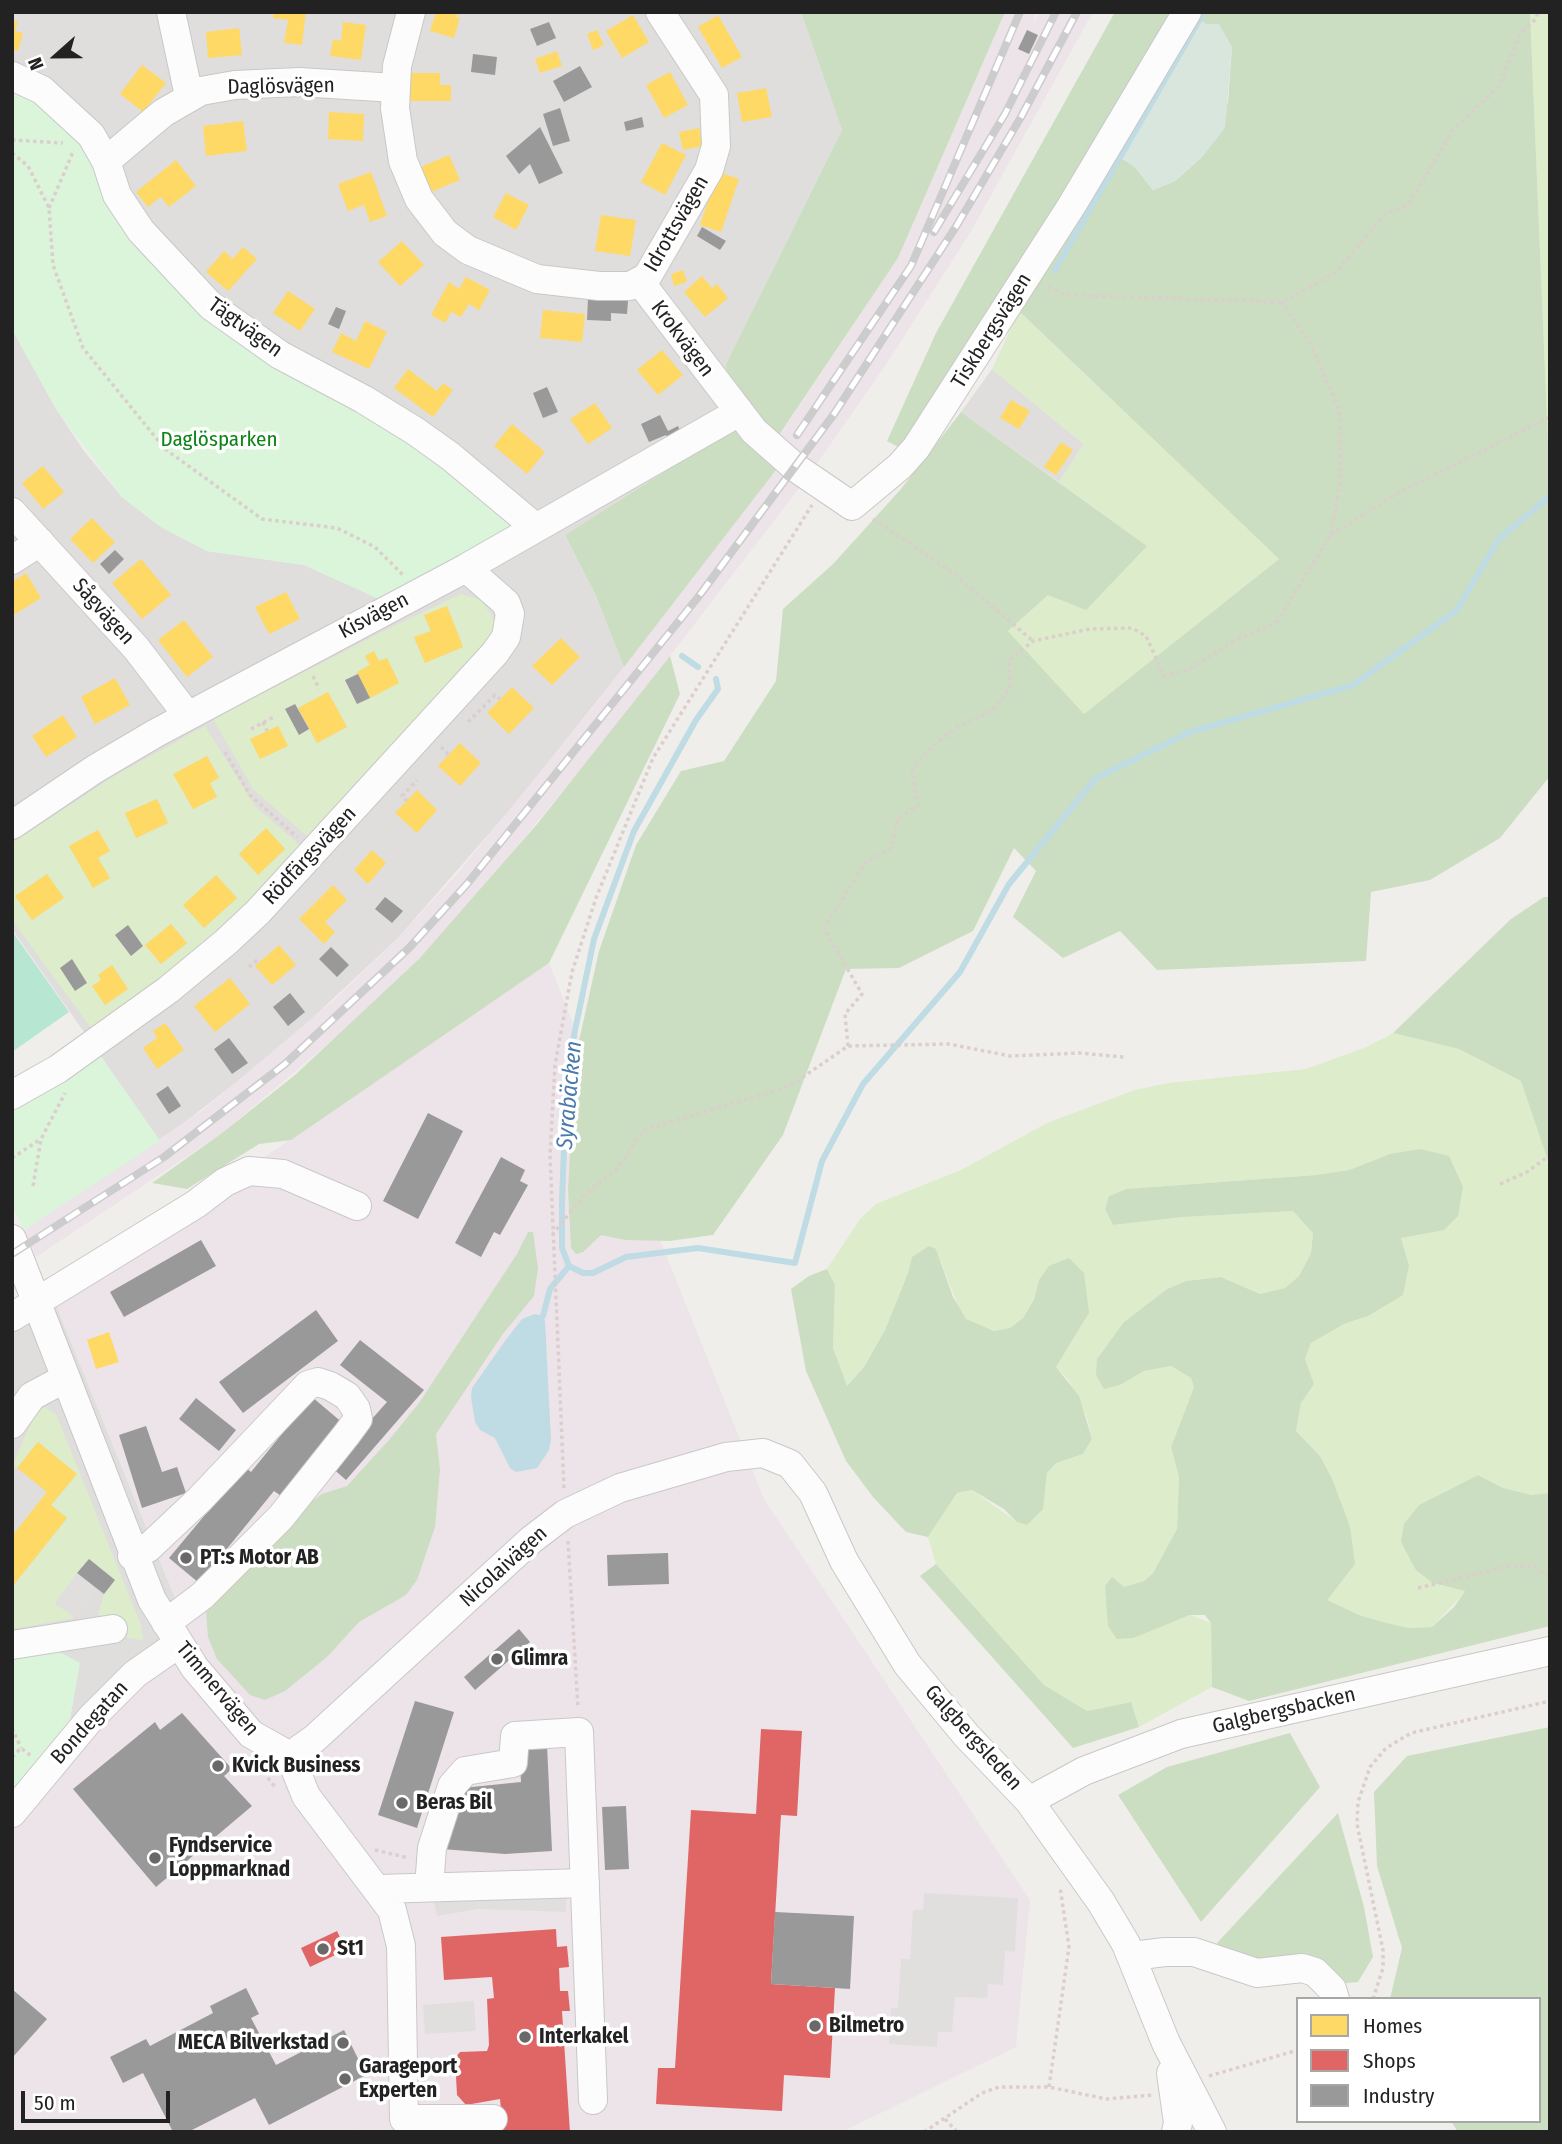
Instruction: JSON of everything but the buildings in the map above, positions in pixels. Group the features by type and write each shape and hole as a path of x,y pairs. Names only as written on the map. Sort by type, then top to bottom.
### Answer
{"street":[{"path":"171,12 189,96"},
{"name":"Krokvägen","path":"411,12 401,43 395,88 397,135 408,178 419,200 445,233 468,250 537,279 599,286 640,283 739,412"},
{"name":"Idrottsvägen","path":"640,283 696,196 709,170 716,146 714,95 660,12"},
{"name":"Tiskbergsvägen","path":"852,506 900,466 916,448 1026,277 1187,12"},
{"name":"Tägtvägen","path":"12,76 58,102 91,135 106,161 117,195 141,231 211,306 280,355 363,399 415,431 450,456 535,527"},
{"name":"Daglösvägen","path":"106,161 163,113 189,96 211,89 258,83 299,82 395,88"},
{"path":"739,412 766,443 822,488 852,506"},
{"name":"Kisvägen","path":"12,825 94,769 466,568 668,455 739,412"},
{"name":"Sågvägen","path":"12,512 136,648 188,716"},
{"path":"12,560 40,542"},
{"name":"Rödfärgsvägen","path":"12,1095 84,1050 209,957 258,912 506,637 510,626 506,603 466,568"},
{"path":"24,1311 60,1286 196,1204 225,1182 249,1171 283,1174 357,1206"},
{"name":"Timmervägen","path":"12,1239 24,1311 65,1379 132,1556 172,1634 251,1734 290,1756"},
{"path":"12,1424 32,1396 65,1379"},
{"name":"Bondegatan","path":"12,1813 100,1709 172,1634 202,1596 281,1517 358,1419 356,1409 347,1396 318,1382 308,1385 199,1500 148,1548 132,1556"},
{"name":"Nicolaivägen","path":"290,1756 314,1739 531,1540 566,1513 620,1488 726,1457 759,1453"},
{"name":"Galgbergsleden","path":"759,1453 790,1464 813,1493 844,1561 907,1664 966,1735 1029,1801 1101,1902 1132,1956 1166,2043 1212,2132"},
{"path":"12,1645 113,1629"},
{"name":"Galgbergsbacken","path":"1029,1801 1084,1771 1181,1734 1550,1651"},
{"path":"428,1887 432,1848 452,1786 465,1770 513,1763 515,1736 579,1732 593,2100"},
{"path":"290,1756 306,1796 392,1910 401,1946 404,2119 493,2119"},
{"path":"378,1889 585,1883"},
{"path":"1132,1956 1194,1952 1257,1973 1302,1968 1315,1972 1332,1989 1334,1997"},
{"name":"Galgbergsleden","path":"1166,2043 1178,2123 1176,2132"}],"path":[{"path":"1026,277 1066,295 1281,303 1334,274 1385,214 1408,205 1453,130 1499,86 1521,32 1536,19 1538,12"},
{"path":"12,140 76,143 49,208"},
{"path":"12,153 28,166 49,208 53,265 83,348 165,449 262,519 337,528 375,547 420,592"},
{"path":"848,1046 845,1013 862,994 824,928 866,862 891,848 898,819 918,805 912,771 927,752 957,727 992,710 1010,688 1009,660 1033,642 1090,629 1132,628 1146,636 1164,676 1191,669 1235,640 1276,622 1331,535 1341,477 1339,408 1309,340 1281,303"},
{"path":"1331,535 1398,493 1550,418"},
{"path":"579,1732 552,1236 550,1154 555,1065 572,972 596,898 653,758 822,488"},
{"path":"852,506 950,571 1033,642"},
{"path":"468,722 495,695 500,699"},
{"path":"251,729 274,717"},
{"path":"263,722 267,732"},
{"path":"225,752 250,795 314,852"},
{"path":"407,801 402,796 417,780"},
{"path":"249,967 257,960 259,963"},
{"path":"552,1236 585,1194 618,1168 644,1130 790,1086 848,1046 948,1044 1010,1056 1079,1053 1124,1057"},
{"path":"33,1186 41,1139 83,1058 84,1050"},
{"path":"12,1158 41,1139"},
{"path":"1500,1184 1527,1172 1550,1155"},
{"path":"1418,1588 1510,1566 1533,1566 1550,1578"},
{"path":"1374,1997 1383,1968 1383,1950 1357,1824 1358,1802 1370,1767 1386,1748 1411,1733 1550,1701"},
{"path":"12,1728 21,1748"},
{"path":"253,1760 277,1789"},
{"path":"369,1847 412,1859 425,1868 428,1887"},
{"path":"1049,2087 1069,1947 1066,1915 1055,1876"},
{"path":"1200,2079 1296,2051"},
{"path":"924,2132 982,2093 999,2087 1049,2087 1106,2099 1128,2099 1161,2092"},
{"path":"944,2119 957,2132"}],"shaded area":[{"path":"12,12 801,12 842,130 726,364 730,430 565,535 596,596 624,667 515,804 398,938 276,1052 160,1141 12,929 12,329 56,409 84,451 122,497 161,527 207,551 304,565 402,609 252,338 12,80"},
{"path":"1005,12 1036,12 1033,24 1040,12 1093,12 970,233 885,366 807,478 613,730 478,894 419,959 355,1021 222,1133 36,1257 24,1230 204,1109 335,999 398,938 456,875 589,712 783,461 777,439 898,258"},
{"path":"1196,16 1206,24 1219,24 1232,47 1225,128 1203,156 1175,181 1153,190 1135,167 1113,153"},
{"path":"992,369 1084,444 1059,482 961,412"},
{"path":"549,963 764,1499 1030,1900 1016,2047 842,2132 365,2132 361,2129 341,2132 12,2132 12,1816 182,1615 54,1300"},
{"path":"54,1300 182,1615 12,1816 12,1316"},
{"path":"77,1573 98,1590 75,1618 55,1603"},
{"path":"924,1893 1018,1898 1015,1952 1005,1951 1003,1985 988,1984 987,1998 955,1997 952,2032 938,2032 937,2047 889,2044 891,2008 898,2008 901,1959 910,1959 913,1910 923,1910"},
{"path":"567,1895 566,1912 478,1909 437,1916 434,1901"},
{"path":"474,2001 476,2031 425,2034 423,2005"}],"green space":[{"path":"801,12 1005,12 898,258 777,438 783,461 624,667 596,596 565,535 730,430 726,364 842,130"},
{"path":"1115,12 1170,12 1063,198 902,449 887,441 936,333"},
{"path":"1198,12 1530,12 1550,491 1550,776 1500,838 1430,880 1371,892 1366,961 1157,970 1120,931 1063,958 1013,917 1036,871 1014,848 973,931 899,968 846,969 783,1135 713,1235 669,1241 625,1240 601,1235 583,1252 576,1254 571,1248 568,1189 575,1059 599,951 636,845 681,771 724,761 776,681 783,609 833,564 901,489 961,412 1147,546 1086,610 1048,595 1008,631 1084,714 1279,559 1019,311 1113,153 1135,167 1153,190 1175,181 1203,156 1228,102 1232,47 1196,16"},
{"path":"1530,12 1550,12 1550,491"},
{"name":"Daglösparken","path":"12,80 47,93 195,295 371,407 516,523 401,609 304,565 207,551 161,527 122,497 56,409 12,329"},
{"path":"1019,311 1279,559 1084,714 1008,631 1048,595 1147,546 1059,482 1084,444 992,369"},
{"path":"461,594 481,600 495,625 491,640 310,839 253,789 213,719","holes":["447,606 463,647 425,663 414,638 431,631 425,615","374,652 379,661 387,658 399,683 357,704 345,680 370,665 365,656","328,692 347,727 317,743 309,729 299,735 286,710 295,704 298,708","278,726 287,746 260,759 250,739"]},
{"path":"670,656 680,694 549,963 291,1140 259,1144 187,1189 152,1183 222,1133 295,1075 419,959 538,823"},
{"path":"205,726 255,806 303,848 207,945 94,1032 12,920 12,843 116,775","holes":["207,756 219,777 210,783 217,797 193,809 174,774","157,799 168,823 137,838 125,813","266,829 285,849 258,874 239,854","98,830 98,858 110,878 93,888 69,846","47,874 63,898 32,920 15,896","216,875 237,898 204,928 184,905","171,924 187,943 161,964 146,945","112,965 128,989 105,1004 93,986 101,980 98,975"]},
{"path":"1544,897 1550,897 1550,1167 1521,1081 1459,1049 1393,1033 1511,919"},
{"path":"12,931 69,1012 12,1052"},
{"path":"1393,1033 1459,1049 1521,1081 1550,1167 1550,1493 1533,1495 1503,1488 1478,1475 1419,1505 1437,1584 1466,1591 1432,1627 1409,1628 1383,1622 1359,1615 1326,1600 1350,1527 1320,1456 1296,1431 1301,1403 1314,1384 1305,1359 1311,1343 1344,1324 1368,1316 1409,1265 1401,1238 1444,1229 1390,1154 1349,1170 1316,1175 1126,1189 1109,1196 1105,1209 1113,1225 1183,1217 1293,1211 1313,1232 1311,1253 1299,1276 1285,1288 1260,1294 1221,1277 1185,1281 1167,1289 1124,1322 1097,1359 1120,1385 1144,1371 1171,1366 1191,1378 1194,1387 1171,1447 1179,1477 1177,1529 1153,1573 1144,1581 1124,1587 1105,1587 1108,1604 1176,1621 1191,1615 1211,1623 1212,1687 1139,1727 1130,1702 1087,1711 1044,1685 936,1564 928,1537 957,1493 972,1490 1017,1522 1027,1525 1045,1493 1047,1473 1056,1463 1083,1454 1092,1439 1087,1418 1069,1381 1056,1367 1089,1313 1039,1280 1034,1298 1023,1318 1010,1328 994,1331 979,1327 966,1320 960,1311 936,1249 912,1257 885,1330 864,1367 846,1387 833,1348 835,1285 827,1269 860,1219 876,1204 961,1170 1047,1123 1135,1090 1168,1083 1306,1069 1367,1047"},
{"path":"96,1050 160,1141 24,1230 12,1206 12,1101"},
{"path":"1420,1149 1449,1156 1463,1187 1458,1216 1444,1230 1401,1238 1409,1265 1403,1295 1368,1316 1344,1324 1311,1343 1305,1359 1314,1384 1301,1403 1296,1431 1320,1456 1333,1481 1350,1527 1355,1564 1327,1600 1359,1615 1383,1622 1409,1628 1432,1627 1454,1607 1465,1591 1433,1583 1416,1570 1401,1542 1404,1524 1419,1505 1478,1475 1503,1488 1532,1495 1550,1493 1550,1626 1249,1701 1212,1687 1211,1623 1205,1615 1190,1615 1133,1638 1117,1639 1108,1626 1105,1586 1112,1577 1124,1587 1144,1581 1153,1573 1177,1529 1179,1477 1171,1447 1194,1387 1191,1378 1171,1366 1144,1371 1120,1385 1104,1389 1096,1375 1097,1359 1124,1322 1167,1289 1186,1281 1221,1277 1260,1294 1285,1288 1299,1276 1311,1253 1313,1233 1293,1211 1183,1217 1113,1225 1105,1209 1109,1196 1126,1189 1316,1175 1349,1170 1390,1154"},
{"path":"528,1232 533,1232 538,1268 534,1296 502,1335 436,1434 440,1470 435,1527 417,1580 406,1595 359,1622 327,1657 285,1691 265,1700 250,1695 217,1659 208,1637 206,1612 302,1509 322,1494 347,1486 389,1440 419,1403 517,1254"},
{"path":"929,1246 936,1249 953,1297 966,1319 994,1331 1010,1328 1023,1318 1034,1299 1039,1280 1049,1266 1069,1258 1084,1273 1089,1313 1056,1367 1079,1396 1092,1439 1083,1454 1056,1463 1047,1473 1043,1509 1027,1525 1017,1522 1004,1509 972,1490 957,1493 928,1537 906,1532 873,1497 846,1461 806,1371 791,1289 809,1276 827,1269 835,1285 833,1348 847,1386 864,1367 885,1330 912,1257"},
{"path":"45,1407 56,1414 141,1625 143,1640 127,1638 126,1632 113,1617 98,1615 104,1594 115,1580 89,1559 55,1603 75,1618 12,1629 12,1587 67,1518 51,1505 77,1474 38,1442 17,1468 12,1465 36,1413"},
{"path":"936,1564 1044,1685 1087,1711 1131,1702 1139,1727 1073,1748 920,1576"},
{"path":"54,1649 80,1663 67,1737 12,1802 12,1658"},
{"path":"1550,1727 1550,2132 1458,2132 1452,2123 1541,2123 1541,1997 1390,1997 1402,1948 1377,1866 1374,1792 1407,1756"},
{"path":"1290,1733 1320,1787 1201,1922 1118,1795 1167,1767"},
{"path":"1338,1813 1364,1907 1373,1957 1358,1982 1337,1984 1231,1960 1217,1943"}],"water":[{"path":"535,1314 543,1316 545,1321 551,1440 549,1450 537,1468 516,1472 510,1468 495,1438 480,1430 475,1422 472,1388 522,1319"}],"waterway":[{"path":"1055,270 1204,12"},
{"name":"Syrabäcken","path":"716,679 718,689 696,720 634,831 594,939 567,1069 562,1202 562,1248 569,1266 583,1273 593,1273 626,1257 698,1248 795,1263 822,1161 863,1084 960,972 1009,884 1096,778 1190,732 1353,685 1456,611 1499,539 1550,496"},
{"path":"682,656 698,667"},
{"path":"543,1316 550,1289 569,1266"}],"railway":[{"path":"797,435 911,266 1020,12"},
{"path":"934,232 1005,114 1056,12"},
{"path":"12,1254 164,1157 285,1064 409,948 467,884 699,596 834,414 957,225 1021,117 1077,12"}],"place":[{"name":"PT:s Motor AB","path":"186,1558"},
{"name":"Glimra","path":"497,1659"},
{"name":"Kvick Business","path":"218,1766"},
{"name":"Beras Bil","path":"402,1803"},
{"name":"Fyndservice Loppmarknad","path":"155,1858"},
{"name":"St1","path":"323,1949"},
{"name":"Bilmetro","path":"815,2026"},
{"name":"Interkakel","path":"525,2037"},
{"name":"MECA Bilverkstad","path":"343,2043"},
{"name":"Garageport Experten","path":"345,2079"}]}
